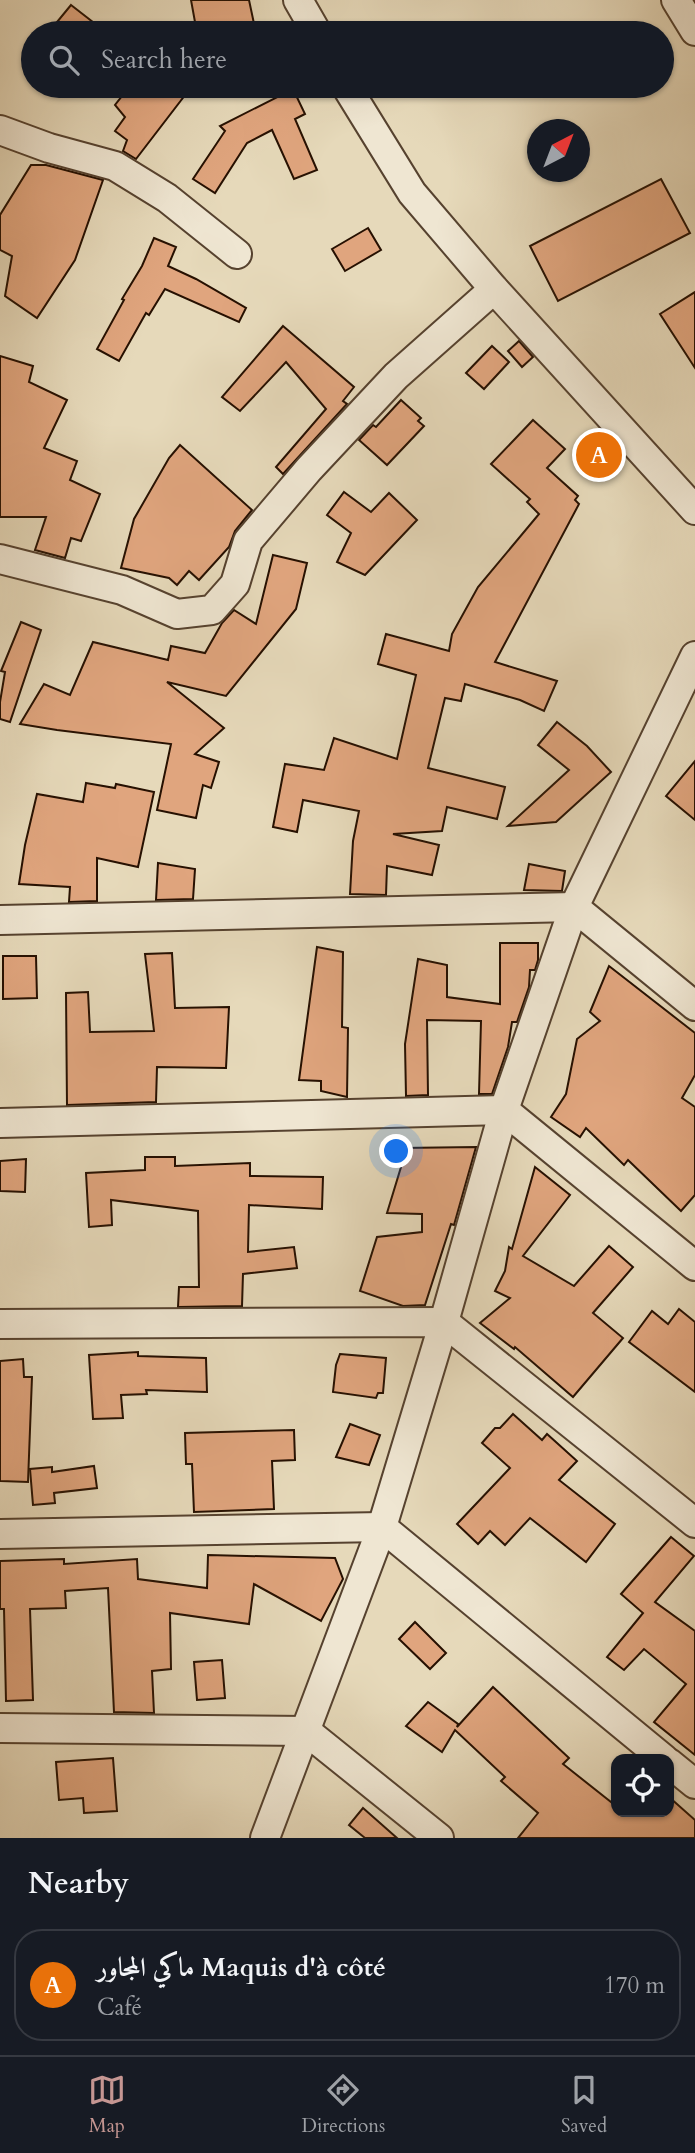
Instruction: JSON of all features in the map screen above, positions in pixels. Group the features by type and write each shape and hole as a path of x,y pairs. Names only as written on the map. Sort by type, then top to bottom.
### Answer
{"street":[{"path":"299,0 310,21"},
{"path":"676,0 695,31"},
{"path":"353,98 412,193 494,289 695,510"},
{"path":"0,130 49,148 115,166 167,198 237,254"},
{"path":"0,559 122,590 177,614 212,610 235,584 248,541 309,469 396,376 494,289"},
{"path":"265,1838 382,1527 504,1111 574,907 695,656"},
{"path":"0,920 574,907 695,1006"},
{"path":"0,1123 504,1111 695,1266"},
{"path":"0,1324 444,1322 695,1523"},
{"path":"0,1534 382,1527 658,1754"},
{"path":"0,1728 306,1731 439,1838"},
{"path":"674,1767 695,1784"}],"building":[{"path":"191,0 249,0 253,21 195,21"},
{"path":"71,5 92,21 58,21"},
{"path":"121,98 183,98 136,159 123,151 127,140 115,131 125,117 115,105"},
{"path":"275,98 297,98 305,114 295,119 317,170 294,179 272,130 247,143 215,193 193,179 225,131 220,126"},
{"path":"31,165 46,165 103,180 75,260 37,318 5,296 12,256 0,250 0,215"},
{"path":"661,179 690,233 558,301 530,246"},
{"path":"368,228 381,250 345,271 332,249"},
{"path":"154,238 176,247 168,266 246,308 239,322 165,289 149,315 146,313 119,361 97,349 142,266"},
{"path":"695,292 695,368 660,314"},
{"path":"283,326 354,387 343,401 347,404 283,474 276,467 326,409 286,362 240,411 222,397"},
{"path":"519,341 533,357 522,367 508,351"},
{"path":"492,346 509,362 484,389 466,373"},
{"path":"0,356 33,366 29,382 67,400 44,448 77,461 70,480 100,494 81,541 71,538 65,558 35,550 46,517 0,517"},
{"path":"401,400 421,418 418,421 424,426 387,465 359,440 373,425 376,427"},
{"path":"533,420 565,449 547,468 578,496 575,500 579,504 495,662 557,681 544,711 520,700 465,684 461,701 445,698 428,768 505,787 497,819 447,807 442,831 393,834 439,845 432,875 387,866 386,895 350,894 353,841 359,811 303,800 297,832 273,827 285,764 324,770 334,738 397,759 416,675 378,664 386,634 449,651 452,634 478,587 539,514 527,502 530,499 491,464"},
{"path":"180,445 252,510 235,531 229,547 199,580 189,571 177,585 169,578 121,568 134,519 169,458"},
{"path":"344,492 371,512 389,493 417,520 365,575 337,562 351,533 327,515"},
{"path":"273,555 307,563 296,609 226,696 167,682 224,728 195,754 219,762 211,788 203,785 196,818 157,810 171,744 20,724 44,684 70,695 93,642 168,660 171,646 205,653 222,623 234,610 256,624"},
{"path":"21,622 41,630 10,722 0,719 5,672 1,671"},
{"path":"557,722 587,746 611,772 556,822 508,826 569,770 538,745"},
{"path":"695,761 695,820 666,796"},
{"path":"86,783 115,788 116,784 154,792 138,867 97,858 97,901 69,902 70,887 19,884 37,794 83,802"},
{"path":"158,863 195,869 193,899 156,900"},
{"path":"529,864 565,871 562,891 524,890"},
{"path":"500,943 538,943 538,960 535,970 530,970 529,987 517,1022 512,1022 508,1047 492,1094 479,1094 481,1021 427,1020 428,1095 406,1096 405,1044 418,959 447,965 447,997 500,1004"},
{"path":"317,947 343,952 342,1027 348,1028 347,1097 321,1091 321,1081 299,1080"},
{"path":"172,953 175,1008 229,1007 226,1068 157,1067 156,1102 67,1105 66,993 88,992 90,1032 154,1031 145,954"},
{"path":"3,956 36,956 37,998 3,999"},
{"path":"609,966 695,1033 695,1075 682,1098 695,1107 695,1195 681,1211 628,1160 624,1165 586,1128 580,1137 551,1117 566,1094 577,1039 600,1021 590,1012"},
{"path":"476,1147 454,1225 451,1224 425,1305 403,1306 360,1291 377,1237 422,1232 422,1214 387,1213 401,1167 401,1148"},
{"path":"145,1157 175,1157 175,1166 250,1163 250,1176 323,1177 322,1209 249,1205 248,1252 294,1247 297,1268 243,1274 242,1306 178,1307 179,1287 199,1287 198,1211 111,1200 112,1225 89,1227 86,1173 145,1170"},
{"path":"26,1159 25,1192 0,1191 0,1161"},
{"path":"535,1167 570,1195 523,1256 574,1286 609,1246 633,1267 593,1313 623,1338 573,1397 515,1347 514,1349 480,1323 510,1298 495,1291 505,1271 509,1247 512,1249"},
{"path":"679,1309 695,1322 695,1392 629,1342 652,1311 668,1324"},
{"path":"138,1352 138,1356 206,1358 207,1392 146,1390 147,1394 121,1395 123,1418 93,1419 89,1355"},
{"path":"340,1354 386,1358 383,1393 378,1393 376,1398 333,1392"},
{"path":"23,1359 24,1377 32,1377 28,1482 0,1481 0,1361"},
{"path":"513,1414 542,1440 547,1434 577,1461 559,1480 615,1524 586,1562 530,1518 505,1545 490,1531 478,1544 457,1524 510,1468 482,1443"},
{"path":"350,1424 380,1435 369,1465 336,1457"},
{"path":"294,1430 295,1460 272,1461 274,1509 194,1512 192,1464 186,1464 185,1433"},
{"path":"94,1466 97,1488 54,1493 55,1503 33,1505 30,1469 52,1467 52,1472"},
{"path":"671,1537 694,1556 655,1602 695,1631 695,1755 654,1722 686,1684 644,1649 624,1670 607,1657 643,1613 621,1594"},
{"path":"208,1555 335,1558 343,1579 321,1621 254,1584 249,1624 170,1613 171,1669 152,1671 154,1713 114,1712 108,1588 65,1591 66,1608 30,1609 33,1700 6,1701 0,1561 64,1559 64,1564 137,1559 138,1579 207,1588"},
{"path":"415,1622 446,1653 430,1669 399,1639"},
{"path":"222,1660 225,1698 197,1700 194,1662"},
{"path":"493,1687 569,1758 563,1764 611,1802 611,1817 674,1817 674,1801 695,1820 695,1838 518,1838 538,1813 501,1781 505,1777 455,1730 442,1752 406,1726 428,1702 458,1724 457,1727"},
{"path":"113,1758 117,1811 84,1813 83,1798 59,1800 56,1762"},
{"path":"363,1808 397,1838 365,1838 349,1825"}],"place":[{"name":"ماكي المجاور Maquis d'à côté","path":"599,455"}]}
